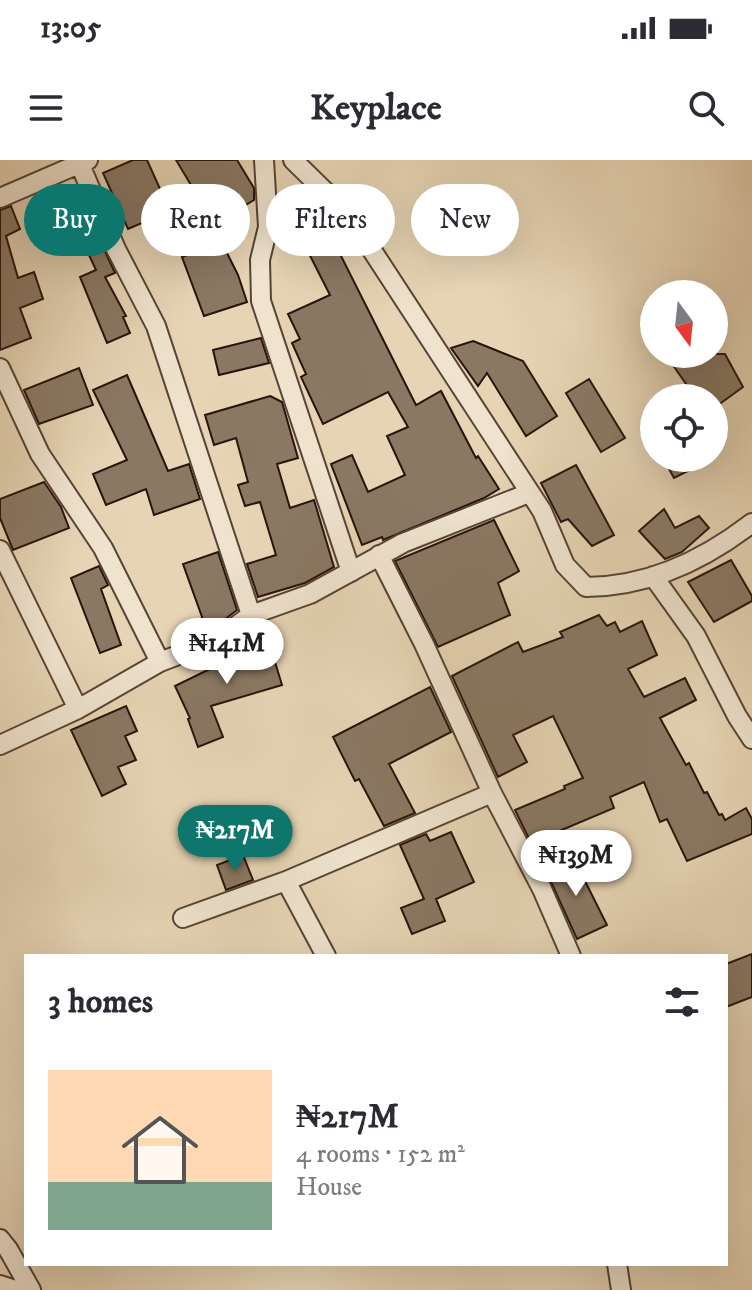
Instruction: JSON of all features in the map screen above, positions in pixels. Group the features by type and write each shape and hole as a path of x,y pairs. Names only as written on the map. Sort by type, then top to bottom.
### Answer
{"street":[{"path":"264,160 268,227 260,260 261,301 351,572"},
{"path":"293,160 349,215 542,511 565,565 586,587 613,587 678,569 729,541 752,523"},
{"path":"0,198 82,161 116,249 156,326 251,615"},
{"path":"0,368 40,454 103,548 160,662"},
{"path":"0,745 78,709 160,662 217,640 251,615 310,594 379,555 529,493"},
{"path":"0,550 78,709"},
{"path":"379,555 424,644 492,793 542,889 570,954"},
{"path":"653,576 696,636 752,739"},
{"path":"183,918 286,881 492,793"},
{"path":"286,881 325,954"},
{"path":"11,1244 31,1290"},
{"path":"617,1266 621,1290"},
{"path":"0,1285 15,1290"}],"building":[{"path":"133,160 147,160 158,184 141,184 141,223 128,229 125,222 125,184 108,184 103,173"},
{"path":"176,160 237,160 254,188 254,200 250,202 250,184 190,184"},
{"path":"11,206 20,229 6,236 18,278 34,272 43,299 20,308 31,338 0,350 0,210"},
{"path":"89,256 107,256 115,273 105,277 126,316 123,317 130,333 107,343 80,277 96,270"},
{"path":"228,256 247,302 204,316 182,257"},
{"path":"310,256 341,256 416,405 441,391 476,458 478,456 499,489 383,540 382,537 362,545 331,464 352,455 368,492 405,475 387,436 408,427 388,392 323,424 301,377 306,374 292,343 300,339 288,314 330,295"},
{"path":"261,338 269,363 219,375 213,350"},
{"path":"473,341 523,361 557,416 526,436 487,373 478,386 451,348"},
{"path":"728,360 743,387 728,398 728,384 686,384 675,368 728,368"},
{"path":"79,368 93,405 39,424 24,390"},
{"path":"127,375 168,471 189,464 200,499 154,515 146,489 106,505 93,474 127,460 93,390"},
{"path":"589,379 625,438 601,452 566,393"},
{"path":"270,396 282,402 298,458 277,464 290,508 314,500 334,567 305,583 258,597 247,564 276,555 260,502 245,506 238,485 248,482 236,438 214,445 205,415"},
{"path":"576,465 614,535 592,546 568,519 561,522 541,483"},
{"path":"671,472 686,472 674,478"},
{"path":"44,482 61,507 69,528 13,550 0,518 0,499"},
{"path":"664,509 675,528 699,516 709,528 682,552 665,559 639,531"},
{"path":"494,520 519,571 498,583 510,615 438,647 395,561"},
{"path":"218,552 237,610 220,623 206,628 183,564"},
{"path":"731,560 752,601 714,622 688,582"},
{"path":"99,566 108,585 101,589 121,645 100,653 71,578"},
{"path":"599,615 607,626 615,622 620,632 642,621 657,655 628,669 644,697 685,678 696,700 660,718 719,815 722,814 725,820 746,808 752,819 752,834 687,861 667,819 660,822 644,782 610,797 614,808 531,843 515,810 583,778 553,716 513,735 527,762 498,777 452,676 518,642 523,652 563,637 560,632"},
{"path":"268,639 282,685 211,706 223,737 198,747 190,718 175,686 214,667 211,656"},
{"path":"430,687 451,732 389,764 415,813 384,826 359,779 355,781 333,737"},
{"path":"126,706 137,731 125,736 136,760 118,767 126,784 102,796 71,730"},
{"path":"451,832 474,882 436,899 445,921 412,934 401,908 424,899 400,845 426,834 430,841"},
{"path":"243,855 253,880 226,890 217,865"},
{"path":"573,857 607,925 577,939 546,871"},
{"path":"752,954 752,997 728,1006 728,963"}]}
